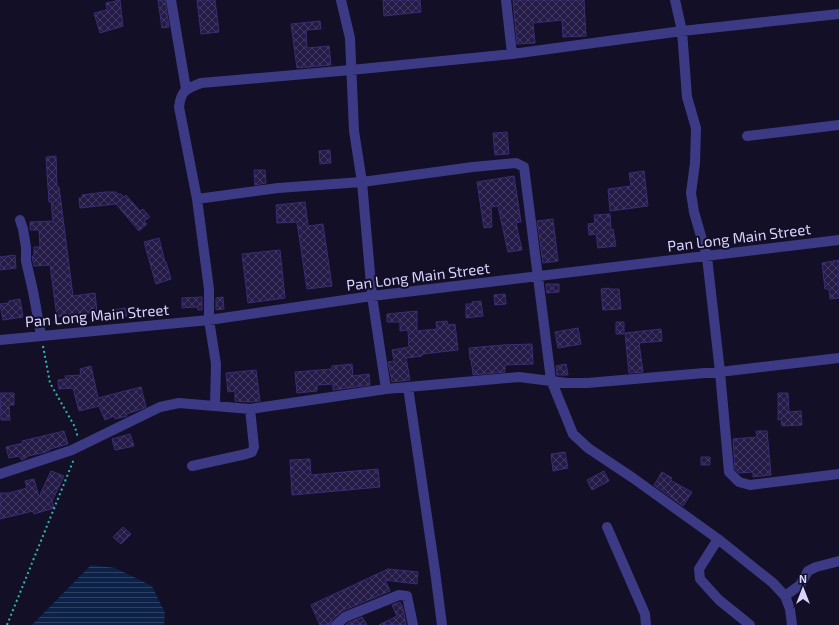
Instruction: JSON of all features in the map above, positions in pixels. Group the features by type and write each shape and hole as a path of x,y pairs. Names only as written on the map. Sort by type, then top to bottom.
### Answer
{"street":[{"path":"171,0 186,89"},
{"path":"341,0 350,38 354,131 362,182 372,296 386,389"},
{"path":"506,0 512,54"},
{"path":"676,0 682,31 688,97 696,128 695,163 691,193 694,212 707,257 720,372 729,472 739,482 750,485 839,474"},
{"path":"215,405 216,364 209,320 210,297 197,199 179,107 180,97 186,89 201,83 512,54 682,31 839,14"},
{"path":"747,136 839,125"},
{"path":"197,199 278,188 362,182 516,163 524,167 551,380 572,434 588,448 633,478 718,539 773,583 786,596 790,609 792,625"},
{"path":"20,220 23,229 26,247 26,261 33,291 40,335"},
{"name":"Pan Long Main Street","path":"0,340 209,320 372,296 839,240"},
{"path":"0,474 72,450 160,407 179,403 250,409 386,389 519,377 567,383 587,383 720,372 839,358"},
{"path":"408,387 442,625"},
{"path":"192,466 252,452 254,447 250,409"},
{"path":"607,527 645,614 646,625"},
{"path":"718,539 699,568 700,579 719,600 750,625"},
{"path":"786,596 800,585 808,571 816,567 839,561"},
{"path":"336,625 345,617 399,595 407,596 413,625"}],"path":[{"path":"6,625 80,446 75,427 50,383 40,335"}],"water":[{"path":"91,565 115,568 152,586 165,613 164,625 32,625"}],"building":[{"path":"120,0 123,26 100,33 94,13 107,10 106,3"},
{"path":"158,0 165,0 169,27 162,28"},
{"path":"197,0 215,0 219,32 201,34"},
{"path":"383,0 420,0 421,12 384,16"},
{"path":"513,0 584,0 586,36 563,37 562,20 533,23 535,43 517,44"},
{"path":"320,21 321,29 306,30 307,48 329,46 331,65 297,68 291,24"},
{"path":"507,132 509,154 495,155 493,133"},
{"path":"330,150 331,163 320,164 319,151"},
{"path":"56,156 57,187 59,187 73,296 95,293 97,312 57,317 50,265 34,266 32,256 34,256 34,247 40,247 39,230 30,230 30,222 53,221 51,201 49,202 46,157"},
{"path":"254,170 265,170 266,183 255,185"},
{"path":"644,171 648,206 610,211 608,189 631,186 629,173"},
{"path":"514,176 521,222 516,223 522,250 508,252 498,206 491,207 492,227 484,228 477,182"},
{"path":"116,192 124,197 126,195 140,211 143,209 150,217 144,221 147,224 139,231 116,204 80,208 79,198 82,198 82,195"},
{"path":"305,202 308,226 323,224 332,286 307,289 297,222 277,223 276,205"},
{"path":"610,214 611,230 613,229 616,246 598,248 596,234 589,235 588,224 595,223 594,215"},
{"path":"553,219 558,261 543,263 537,221"},
{"path":"159,238 171,279 156,284 144,242"},
{"path":"280,250 285,298 248,303 242,254"},
{"path":"15,255 16,268 0,270 0,257"},
{"path":"839,260 839,298 830,299 829,289 825,289 822,263"},
{"path":"546,284 559,284 559,292 547,293"},
{"path":"601,289 619,289 621,309 603,310"},
{"path":"505,294 506,304 495,305 494,295"},
{"path":"202,297 202,310 198,310 198,308 194,307 182,308 182,298"},
{"path":"223,297 224,309 216,310 216,298"},
{"path":"20,299 23,317 3,320 0,304 9,303 9,301"},
{"path":"481,301 483,316 466,318 466,304"},
{"path":"125,308 127,316 113,318 112,310"},
{"path":"417,311 417,331 437,329 436,322 447,321 448,325 455,324 458,350 422,354 422,356 406,358 410,380 392,382 388,362 394,361 392,350 409,347 408,330 400,331 400,322 387,322 387,314"},
{"path":"616,322 624,322 624,334 616,334"},
{"path":"578,328 581,344 558,348 555,332"},
{"path":"661,329 662,341 639,343 643,372 629,373 625,333"},
{"path":"532,344 533,364 505,365 505,372 473,375 469,348"},
{"path":"352,364 353,376 369,374 370,385 333,390 333,384 317,385 317,391 297,393 295,372 332,369 332,366"},
{"path":"566,364 568,375 557,375 556,366"},
{"path":"91,366 98,398 141,387 146,407 126,414 127,416 115,419 114,416 105,420 99,406 79,411 73,388 59,389 58,380 66,379 65,376 81,375 80,369"},
{"path":"256,370 260,401 235,401 235,391 228,392 226,373"},
{"path":"0,393 14,393 14,405 9,405 10,420 1,420"},
{"path":"778,393 788,393 789,412 801,411 802,425 782,426 781,419 778,420"},
{"path":"64,431 68,444 50,449 46,452 28,456 22,460 19,456 9,458 6,447 23,443 22,441"},
{"path":"756,431 767,431 771,475 753,477 753,472 739,473 735,469 733,439 757,437"},
{"path":"130,434 134,446 115,450 112,439"},
{"path":"565,452 568,468 553,471 551,454"},
{"path":"701,457 710,457 710,465 701,465"},
{"path":"310,459 311,475 378,469 380,487 292,495 290,460"},
{"path":"51,471 64,476 52,501 54,508 34,514 33,511 0,519 0,493 9,493 27,488 25,481 34,479 39,497"},
{"path":"604,471 609,481 592,490 587,480"},
{"path":"662,472 672,478 670,480 692,492 683,506 654,485"},
{"path":"123,527 131,534 121,544 113,537"},
{"path":"388,569 418,572 417,584 385,580 390,591 342,611 332,620 330,625 320,625 311,605"},
{"path":"400,602 403,608 406,625 379,625 397,616 392,605"},
{"path":"362,617 367,625 346,625 348,623"}]}
